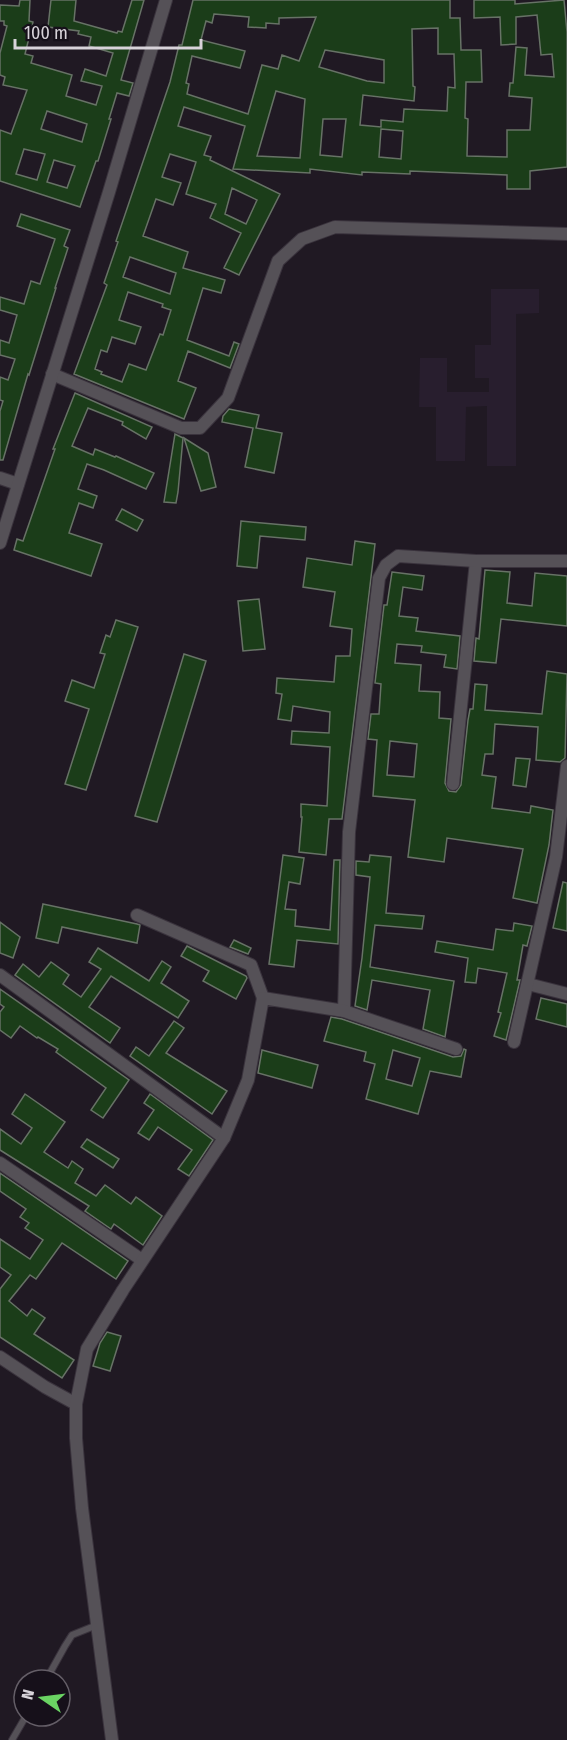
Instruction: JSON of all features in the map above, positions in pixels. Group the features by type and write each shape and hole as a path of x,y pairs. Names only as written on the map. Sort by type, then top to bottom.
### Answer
{"street":[{"path":"0,543 166,0"},
{"path":"52,374 181,428 200,428 228,398 278,261 302,239 335,227 567,234"},
{"path":"0,478 18,484"},
{"path":"344,1011 349,832 380,578 386,565 398,556 476,561 567,561"},
{"path":"453,784 476,561"},
{"path":"514,1042 561,858 567,766"},
{"path":"112,1740 93,1627 76,1438 76,1404 87,1349 142,1260 224,1138 248,1080 263,998 251,965 137,915"},
{"path":"0,975 224,1138"},
{"path":"528,984 567,994"},
{"path":"263,998 344,1011 456,1049"},
{"path":"0,1163 142,1260"},
{"path":"0,1357 45,1387 76,1404"}],"lane":[{"path":"52,1668 72,1635 93,1627"}],"shaded area":[{"path":"491,289 539,289 539,313 516,314 516,466 487,466 487,406 466,407 465,461 436,461 436,407 419,407 420,358 447,358 447,392 489,392 489,378 475,378 475,345 491,345"}],"building":[{"path":"20,0 30,0 29,21 33,22 25,54 33,56 31,63 72,75 66,96 96,105 102,86 81,81 85,69 106,76 113,53 89,46 91,37 78,34 79,31 48,27 51,0 76,0 74,21 117,33 122,32 132,0 144,0 121,80 133,83 129,96 117,93 98,161 96,161 80,207 0,181 0,130 11,134 27,90 3,85 5,77 0,75 0,53 7,26 4,25 4,21 0,21 0,5 19,6","holes":["47,111 87,124 82,142 41,129","24,149 45,154 37,180 16,174","54,160 75,166 67,188 47,182"]},
{"path":"193,0 450,0 450,18 460,18 461,50 481,50 482,82 466,82 467,156 507,157 507,130 530,130 532,98 509,96 510,83 513,83 516,47 527,48 525,75 554,77 552,54 541,55 537,15 516,17 516,44 501,45 500,17 474,18 474,0 515,0 515,4 564,0 567,32 567,167 530,171 530,189 507,189 507,175 410,171 410,174 362,172 362,175 310,169 310,173 233,169 245,126 184,107 178,126 211,136 204,155 280,194 239,275 224,268 241,233 210,218 216,204 186,194 196,162 170,154 162,177 181,183 173,205 156,199 143,236 188,252 183,268 225,280 221,293 203,288 187,340 229,356 234,342 239,344 230,368 188,351 178,381 196,388 184,419 74,374 107,285 104,283 118,242 116,241 170,82 179,45 182,45","holes":["214,14 249,17 248,27 266,28 266,23 279,24 279,18 316,17 299,61 282,55 278,69 262,65 248,114 187,94 189,84 186,83 192,56 240,68 245,51 201,40 206,21 212,23","438,28 438,54 454,54 455,88 448,87 447,111 404,109 403,122 381,120 381,127 360,125 363,95 414,101 415,87 413,86 412,29","325,50 384,60 384,83 367,81 319,67","276,91 305,99 300,158 257,156","323,119 346,119 342,157 320,155","381,129 403,131 401,159 379,157","232,188 257,200 246,224 225,214","130,257 176,273 170,294 123,277","128,292 163,304 162,307 171,310 163,335 160,334 146,370 129,364 122,382 101,374 102,372 95,369 101,350 107,352 112,337 135,344 141,327 119,320"]},
{"path":"21,214 70,230 64,246 68,248 56,288 3,460 0,460 0,411 3,401 0,400 0,377 8,380 15,359 0,355 0,340 9,343 17,315 0,310 0,297 24,304 31,281 40,284 55,239 17,226"},
{"path":"75,393 152,427 146,439 122,425 123,422 88,408 72,446 93,455 95,449 154,473 146,489 87,464 78,489 97,496 93,508 79,503 69,533 102,544 91,576 14,550 17,539 23,541 55,449 53,449"},
{"path":"229,409 259,415 256,428 282,433 274,473 245,467 253,428 222,422 223,416"},
{"path":"175,434 183,438 176,503 164,502"},
{"path":"184,438 208,453 216,487 201,491"},
{"path":"122,509 143,520 137,531 116,520"},
{"path":"241,521 306,527 305,540 260,536 257,568 237,566"},
{"path":"355,541 375,544 342,819 329,819 326,855 299,852 301,804 327,806 330,747 291,744 292,731 329,733 330,712 293,706 291,721 278,719 282,694 276,693 277,678 334,682 336,656 350,656 352,629 330,626 335,592 303,587 307,558 352,565"},
{"path":"485,570 510,572 507,603 532,606 535,573 567,576 567,626 501,619 496,663 474,661 476,638 479,639"},
{"path":"392,572 424,576 422,590 403,587 399,616 418,618 416,631 460,636 457,669 444,667 446,655 421,652 422,646 397,644 395,663 421,665 419,691 440,692 439,718 451,719 445,783 449,791 456,792 461,785 468,720 470,709 473,709 475,684 487,685 485,710 542,714 547,671 567,674 565,758 560,762 536,760 538,727 495,724 493,754 485,754 482,775 496,777 492,808 530,813 531,806 553,810 549,845 537,903 513,898 523,849 447,838 444,862 408,857 415,800 373,796 377,740 368,739 371,714 379,714 381,684 375,683 384,605 387,605","holes":["390,741 417,744 414,777 387,775"]},
{"path":"259,599 265,649 243,651 238,601"},
{"path":"116,620 138,627 86,790 65,784 89,709 65,701 72,680 94,688 105,654 100,653 106,635 110,637"},
{"path":"184,654 206,661 157,822 135,816"},
{"path":"516,758 530,759 526,787 513,785"},
{"path":"283,855 304,858 300,884 289,882 285,909 296,910 295,926 330,930 334,860 340,860 338,944 297,940 294,967 269,964"},
{"path":"370,855 391,857 386,913 424,916 422,929 375,925 370,967 454,981 445,1037 423,1029 430,990 372,980 367,1010 355,1006 370,877 356,875 356,861 369,862"},
{"path":"563,882 567,883 567,931 553,928"},
{"path":"43,904 140,925 137,943 62,927 58,943 36,938"},
{"path":"0,922 20,937 13,958 0,953"},
{"path":"514,923 532,926 527,946 523,945 517,980 520,980 506,1040 494,1036 501,1013 498,1012 507,973 478,968 476,983 465,982 468,958 435,952 437,941 493,950 496,929 513,931"},
{"path":"234,940 251,948 248,954 230,947"},
{"path":"187,946 246,976 236,999 203,981 209,971 181,956"},
{"path":"98,948 149,981 162,961 171,967 161,983 189,1001 178,1018 111,976 89,1007 120,1028 110,1043 15,975 23,964 39,977 51,962 69,975 63,984 81,997 101,969 89,962"},
{"path":"0,989 129,1080 103,1118 91,1110 106,1088 56,1052 58,1049 20,1026 11,1038 0,1030 0,1012 4,1007 0,1004"},
{"path":"541,998 567,1004 567,1027 536,1019"},
{"path":"331,1017 453,1057 461,1056 464,1049 466,1050 461,1077 430,1071 418,1114 366,1099 375,1064 364,1061 366,1052 324,1041","holes":["393,1050 420,1058 412,1086 386,1079"]},
{"path":"174,1021 184,1028 166,1053 227,1091 212,1114 130,1056 136,1047 149,1056"},
{"path":"262,1050 318,1065 312,1088 258,1073"},
{"path":"25,1094 65,1122 44,1152 68,1168 72,1161 83,1169 75,1183 96,1196 105,1185 131,1204 136,1197 162,1216 143,1245 114,1224 111,1229 85,1211 89,1206 0,1150 0,1129 21,1144 32,1128 12,1114"},
{"path":"150,1094 213,1140 189,1176 178,1169 192,1150 158,1127 149,1140 138,1133 154,1110 144,1103"},
{"path":"87,1139 119,1159 113,1168 81,1147"},
{"path":"0,1173 128,1261 116,1279 62,1243 36,1279 30,1275 9,1301 27,1316 32,1309 45,1318 34,1334 74,1360 62,1378 0,1337 0,1289 11,1275 0,1267 0,1239 30,1259 43,1240 25,1228 29,1223 20,1217 26,1209 0,1191"},
{"path":"107,1332 121,1336 110,1371 93,1366 100,1343"}]}
